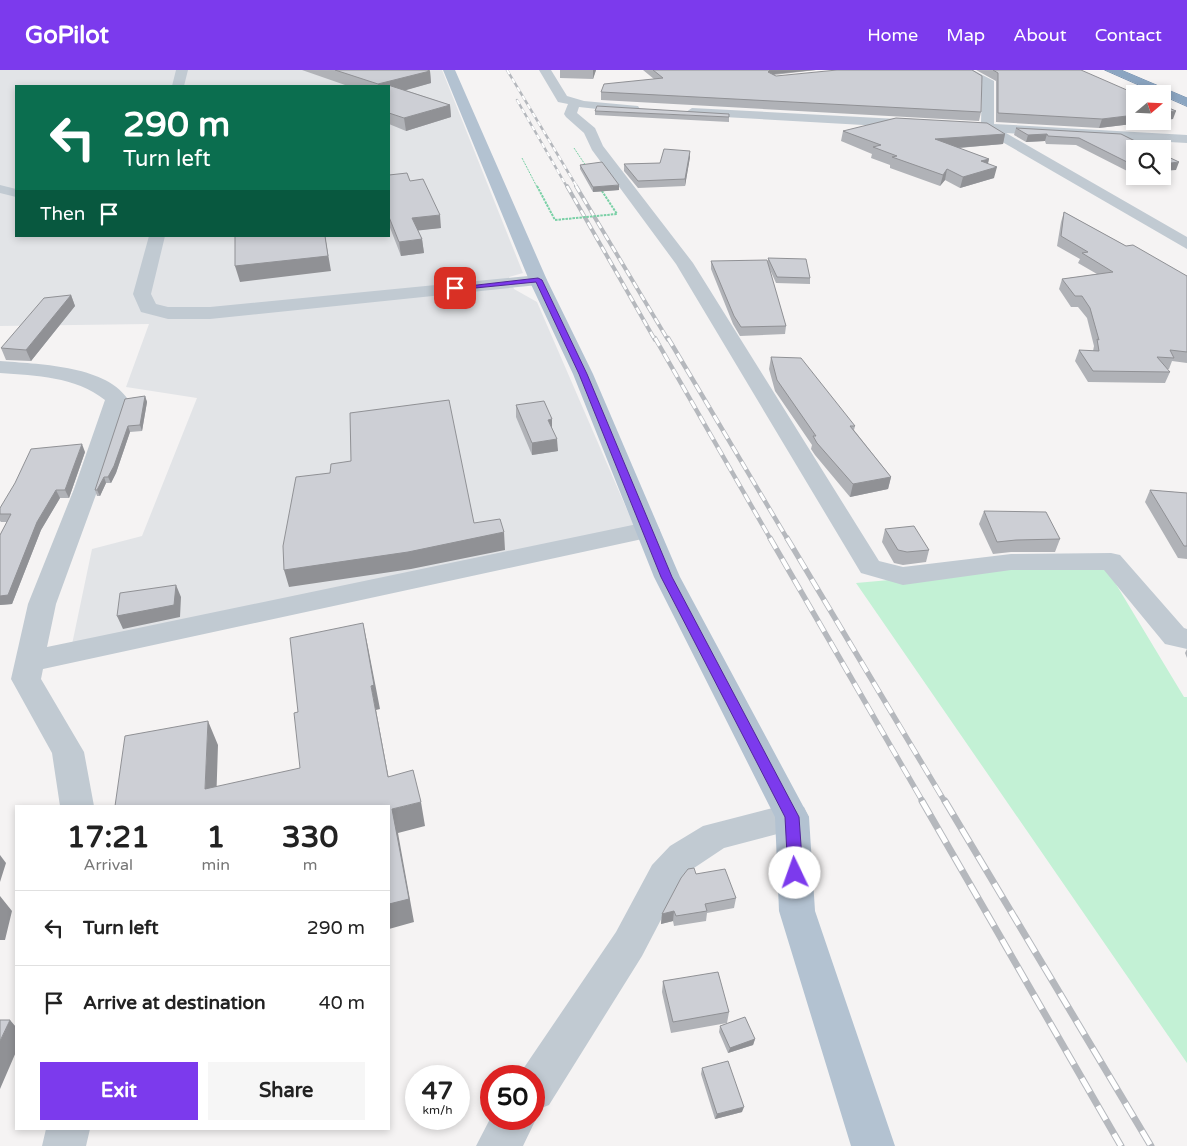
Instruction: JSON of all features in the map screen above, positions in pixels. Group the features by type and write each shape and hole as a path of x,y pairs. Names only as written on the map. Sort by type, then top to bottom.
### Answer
{"highway":[{"path":"1098,70 1133,85"},
{"path":"1111,70 1142,85"},
{"path":"1171,99 1187,108"}],"main road":[{"path":"449,70 538,280 583,374 667,577 792,817 798,911 873,1146"}],"street":[{"path":"178,85 182,70"},
{"path":"545,70 562,100 646,110"},
{"path":"964,70 988,82 987,127"},
{"path":"1171,97 1187,101"},
{"path":"575,103 570,114 590,131 597,147 684,263 870,567 903,576 1011,562 1111,561 1175,637 1187,639"},
{"path":"816,105 841,120"},
{"path":"674,111 1187,139"},
{"path":"987,127 1187,244"},
{"path":"0,189 15,193"},
{"path":"157,237 142,294 148,308 168,314 210,313 538,280"},
{"path":"0,367 86,378 107,389 116,398 86,489 42,604 26,679 68,752 77,805"},
{"path":"30,661 647,530"},
{"path":"545,1073 629,944 665,876 682,857 715,836 792,817"},
{"path":"64,1146 68,1130"},
{"path":"498,1146 508,1130"}],"path":[{"path":"574,148 590,173"},
{"path":"522,158 555,220 617,214 596,181"}],"shaded area":[{"path":"0,70 442,70 523,273 509,277 514,289 537,302 634,526 70,654 92,549 142,536 197,398 126,387 149,324 0,326"}],"green space":[{"path":"1102,561 1184,697 1187,697 1187,1063 856,583"}],"building":[{"path":"335,70 427,70 430,71 378,84"},
{"path":"653,70 770,70 768,72 776,76 837,70 972,70 982,76 981,112 601,92 604,84 663,78"},
{"path":"993,70 1081,70 1126,90 1126,116 1102,119 998,113 998,73"},
{"path":"390,86 450,105 404,118 390,113"},
{"path":"597,106 729,114 729,117 595,111"},
{"path":"896,118 987,123 1005,134 935,139 989,159 981,161 997,167 963,177 947,169 943,175 892,157 897,156 873,147 881,145 843,131"},
{"path":"1016,128 1121,134 1133,140 1126,140 1126,162 1079,138 1048,136 1047,134 1028,135"},
{"path":"664,149 690,151 685,179 638,181 624,164 660,163"},
{"path":"1171,158 1179,162 1171,163"},
{"path":"602,162 619,185 593,187 580,165"},
{"path":"407,173 410,181 423,179 440,215 412,218 422,239 399,242 390,220 390,175"},
{"path":"1064,212 1126,246 1133,245 1187,276 1187,352 1170,350 1174,358 1157,357 1170,372 1093,371 1079,350 1099,351 1097,339 1099,340 1090,308 1082,296 1075,296 1062,279 1113,272 1082,253 1088,252 1061,236"},
{"path":"235,237 325,237 328,256 235,266"},
{"path":"768,258 806,259 810,278 777,277"},
{"path":"767,260 786,326 741,327 734,316 711,261"},
{"path":"71,295 26,350 1,348 44,298"},
{"path":"771,357 801,358 855,426 850,426 891,477 853,484 817,443 813,436 816,436 777,380"},
{"path":"145,396 140,425 128,426 114,466 108,477 104,477 97,490 95,490 125,399"},
{"path":"449,400 474,523 500,519 504,532 408,552 284,570 283,546 296,477 330,473 331,464 351,461 350,413"},
{"path":"544,401 552,419 548,420 557,439 532,443 516,405"},
{"path":"82,444 65,490 56,490 37,522 8,595 0,596 0,535 11,514 0,514 0,508 15,483 31,449"},
{"path":"1150,490 1187,493 1187,546 1184,546"},
{"path":"984,511 1046,512 1060,539 997,542"},
{"path":"914,526 929,550 907,552 898,550 885,529"},
{"path":"176,585 174,605 117,616 120,593"},
{"path":"363,623 374,685 371,686 388,777 413,770 421,802 392,809 409,899 390,904 390,805 115,805 125,736 208,721 205,789 300,768 294,713 298,712 290,638"},
{"path":"694,868 696,874 725,869 736,898 705,904 707,911 676,916 674,911 662,914 681,878 688,869"},
{"path":"718,972 729,1012 673,1022 663,981"},
{"path":"745,1017 755,1039 730,1048 720,1026"},
{"path":"0,1020 10,1020 0,1041"},
{"path":"728,1061 744,1107 717,1114 702,1068"}],"railway":[{"path":"507,70 577,187"},
{"path":"517,100 567,187"},
{"path":"567,186 655,340"},
{"path":"576,186 668,340"},
{"path":"655,338 771,540"},
{"path":"668,338 788,540"},
{"path":"770,538 923,802"},
{"path":"787,538 945,802"},
{"path":"922,801 1121,1146"},
{"path":"945,801 1151,1146"}],"route":[{"path":"455,288 538,280 583,374 667,577 792,817 795,873"}]}
